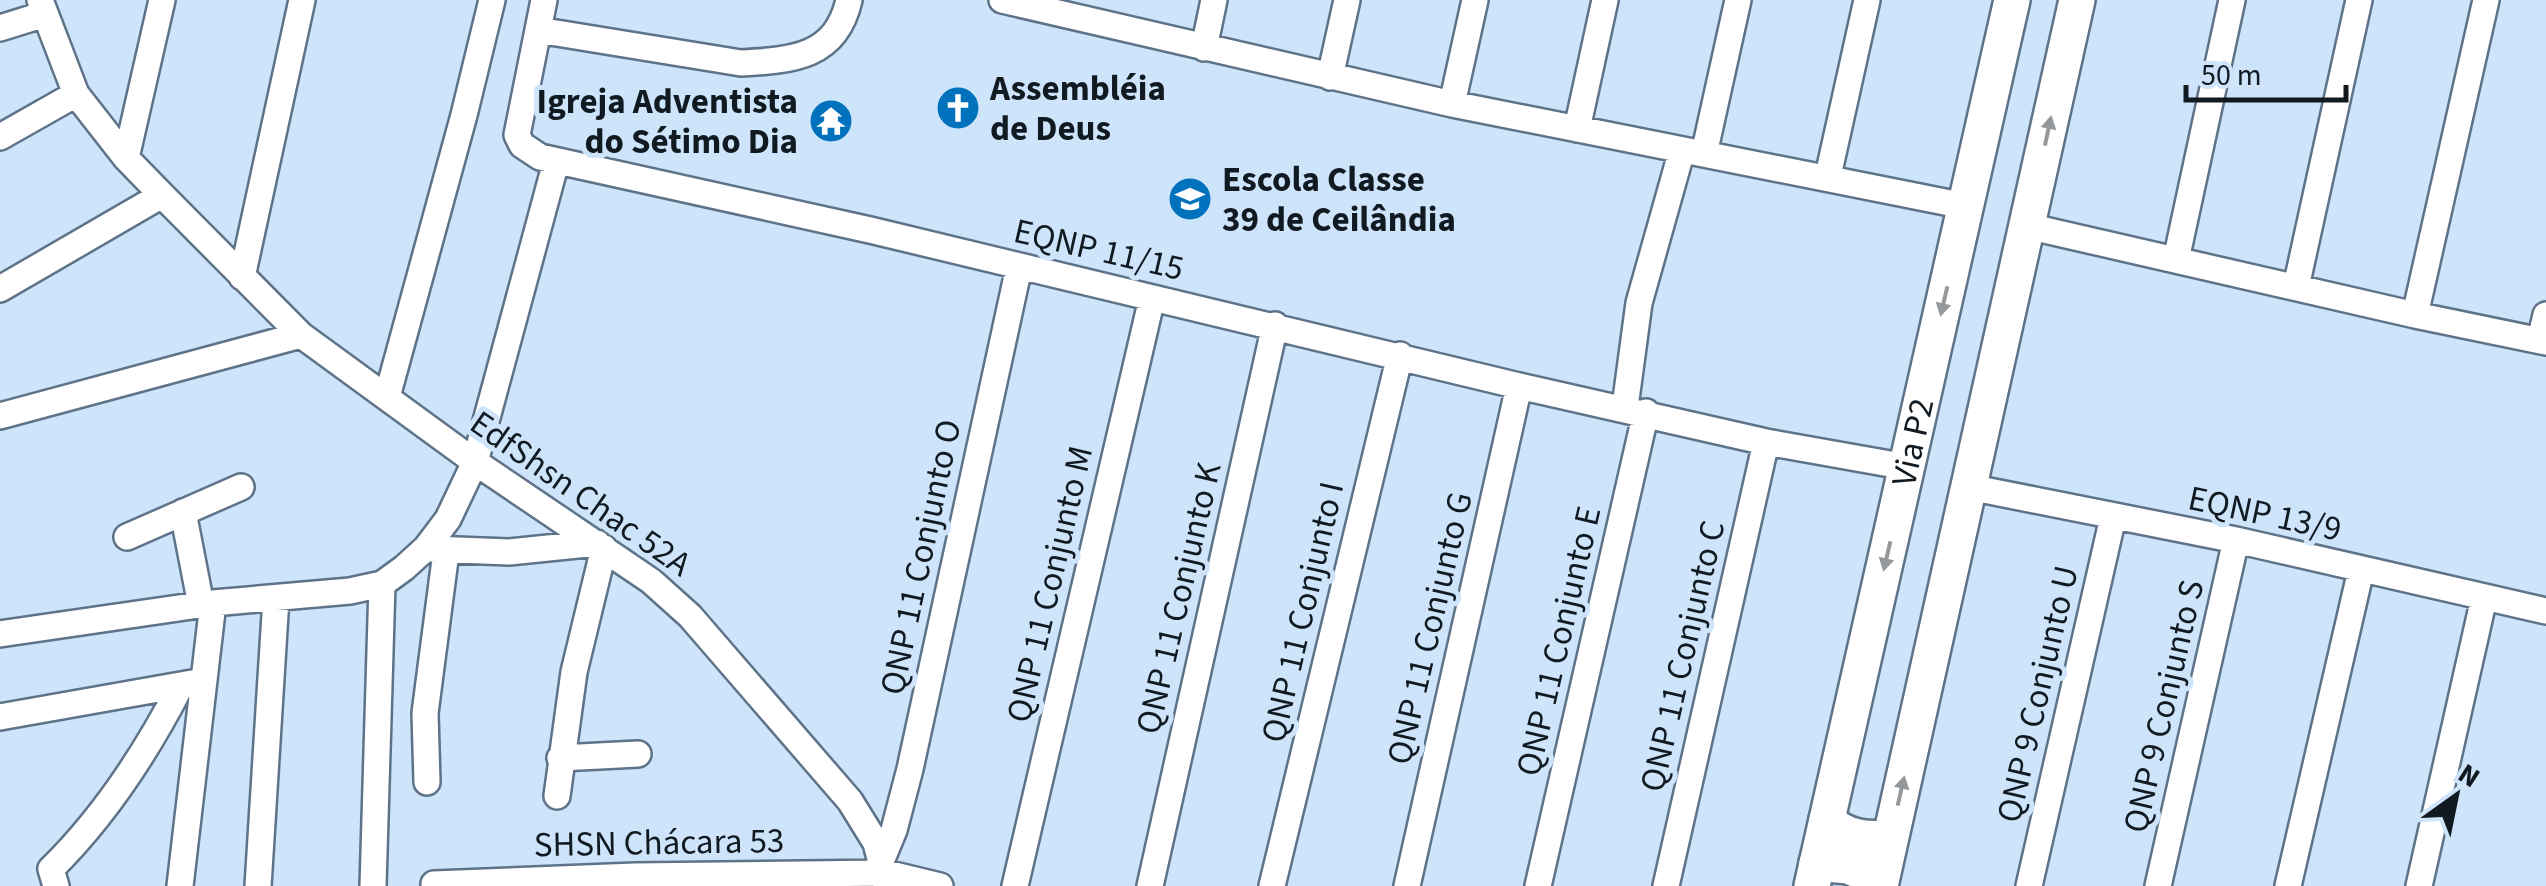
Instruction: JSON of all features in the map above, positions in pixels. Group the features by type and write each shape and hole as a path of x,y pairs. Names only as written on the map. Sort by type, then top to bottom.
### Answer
{"main road":[{"name":"Via P2","path":"1815,875 2012,0"},
{"name":"Via P2","path":"1881,883 2077,0"},
{"path":"1828,820 1844,834 1890,838"},
{"path":"1815,875 1848,866 1881,883"}],"street":[{"path":"126,158 162,0"},
{"path":"242,277 302,0"},
{"path":"387,397 492,0"},
{"path":"426,782 425,713 436,550 475,462 556,162 530,153 517,135 544,0"},
{"path":"538,30 741,63 768,61 831,41 845,17 849,0"},
{"path":"1002,0 1084,10 1204,48 1452,104 1965,206"},
{"path":"1204,48 1214,0"},
{"path":"1330,77 1347,0"},
{"path":"1452,104 1475,0"},
{"path":"1577,129 1605,0"},
{"path":"1635,410 1639,303 1693,152 1738,0"},
{"path":"1828,176 1867,0"},
{"path":"2176,260 2232,0"},
{"path":"2296,287 2359,0"},
{"path":"2415,315 2486,0"},
{"path":"0,28 43,7"},
{"name":"EdfShsn Chac 52A","path":"43,7 76,94 126,158 162,196 301,335 475,462 651,581 690,616 850,801 876,842 885,873"},
{"path":"0,137 76,94"},
{"name":"EQNP 11/15","path":"556,162 870,230 1766,442 1907,467"},
{"path":"0,289 162,196"},
{"path":"2027,226 2543,341 2546,315"},
{"name":"QNP 11 Conjunto O","path":"885,873 1019,266"},
{"name":"QNP 11 Conjunto M","path":"1016,886 1152,298"},
{"name":"QNP 11 Conjunto K","path":"1150,886 1274,325"},
{"path":"0,416 301,335"},
{"name":"QNP 11 Conjunto I","path":"1272,886 1400,355"},
{"name":"QNP 11 Conjunto G","path":"1406,886 1519,386"},
{"name":"QNP 11 Conjunto E","path":"1538,886 1635,410"},
{"name":"QNP 11 Conjunto C","path":"1666,886 1766,442"},
{"path":"127,537 242,487"},
{"name":"EQNP 13/9","path":"1969,487 2236,540 2546,611"},
{"path":"180,886 191,684 207,604 183,512"},
{"name":"QNP 9 Conjunto U","path":"2029,886 2113,517"},
{"name":"QNP 9 Conjunto S","path":"2158,886 2236,540"},
{"path":"0,634 382,584 436,550 510,552 600,546 574,672 557,796"},
{"path":"2288,886 2361,570"},
{"path":"373,886 382,584"},
{"path":"258,886 276,598"},
{"path":"2419,886 2484,598"},
{"path":"0,717 191,684"},
{"path":"56,886 51,868 82,838 191,684"},
{"path":"560,758 638,754"},
{"name":"SHSN Chácara 53","path":"434,884 885,873 940,886"}],"place":[{"name":"Assembléia de Deus","path":"958,108"},
{"name":"Igreja Adventista do Sétimo Dia","path":"831,121"},
{"name":"Escola Classe 39 de Ceilândia","path":"1190,199"}]}
